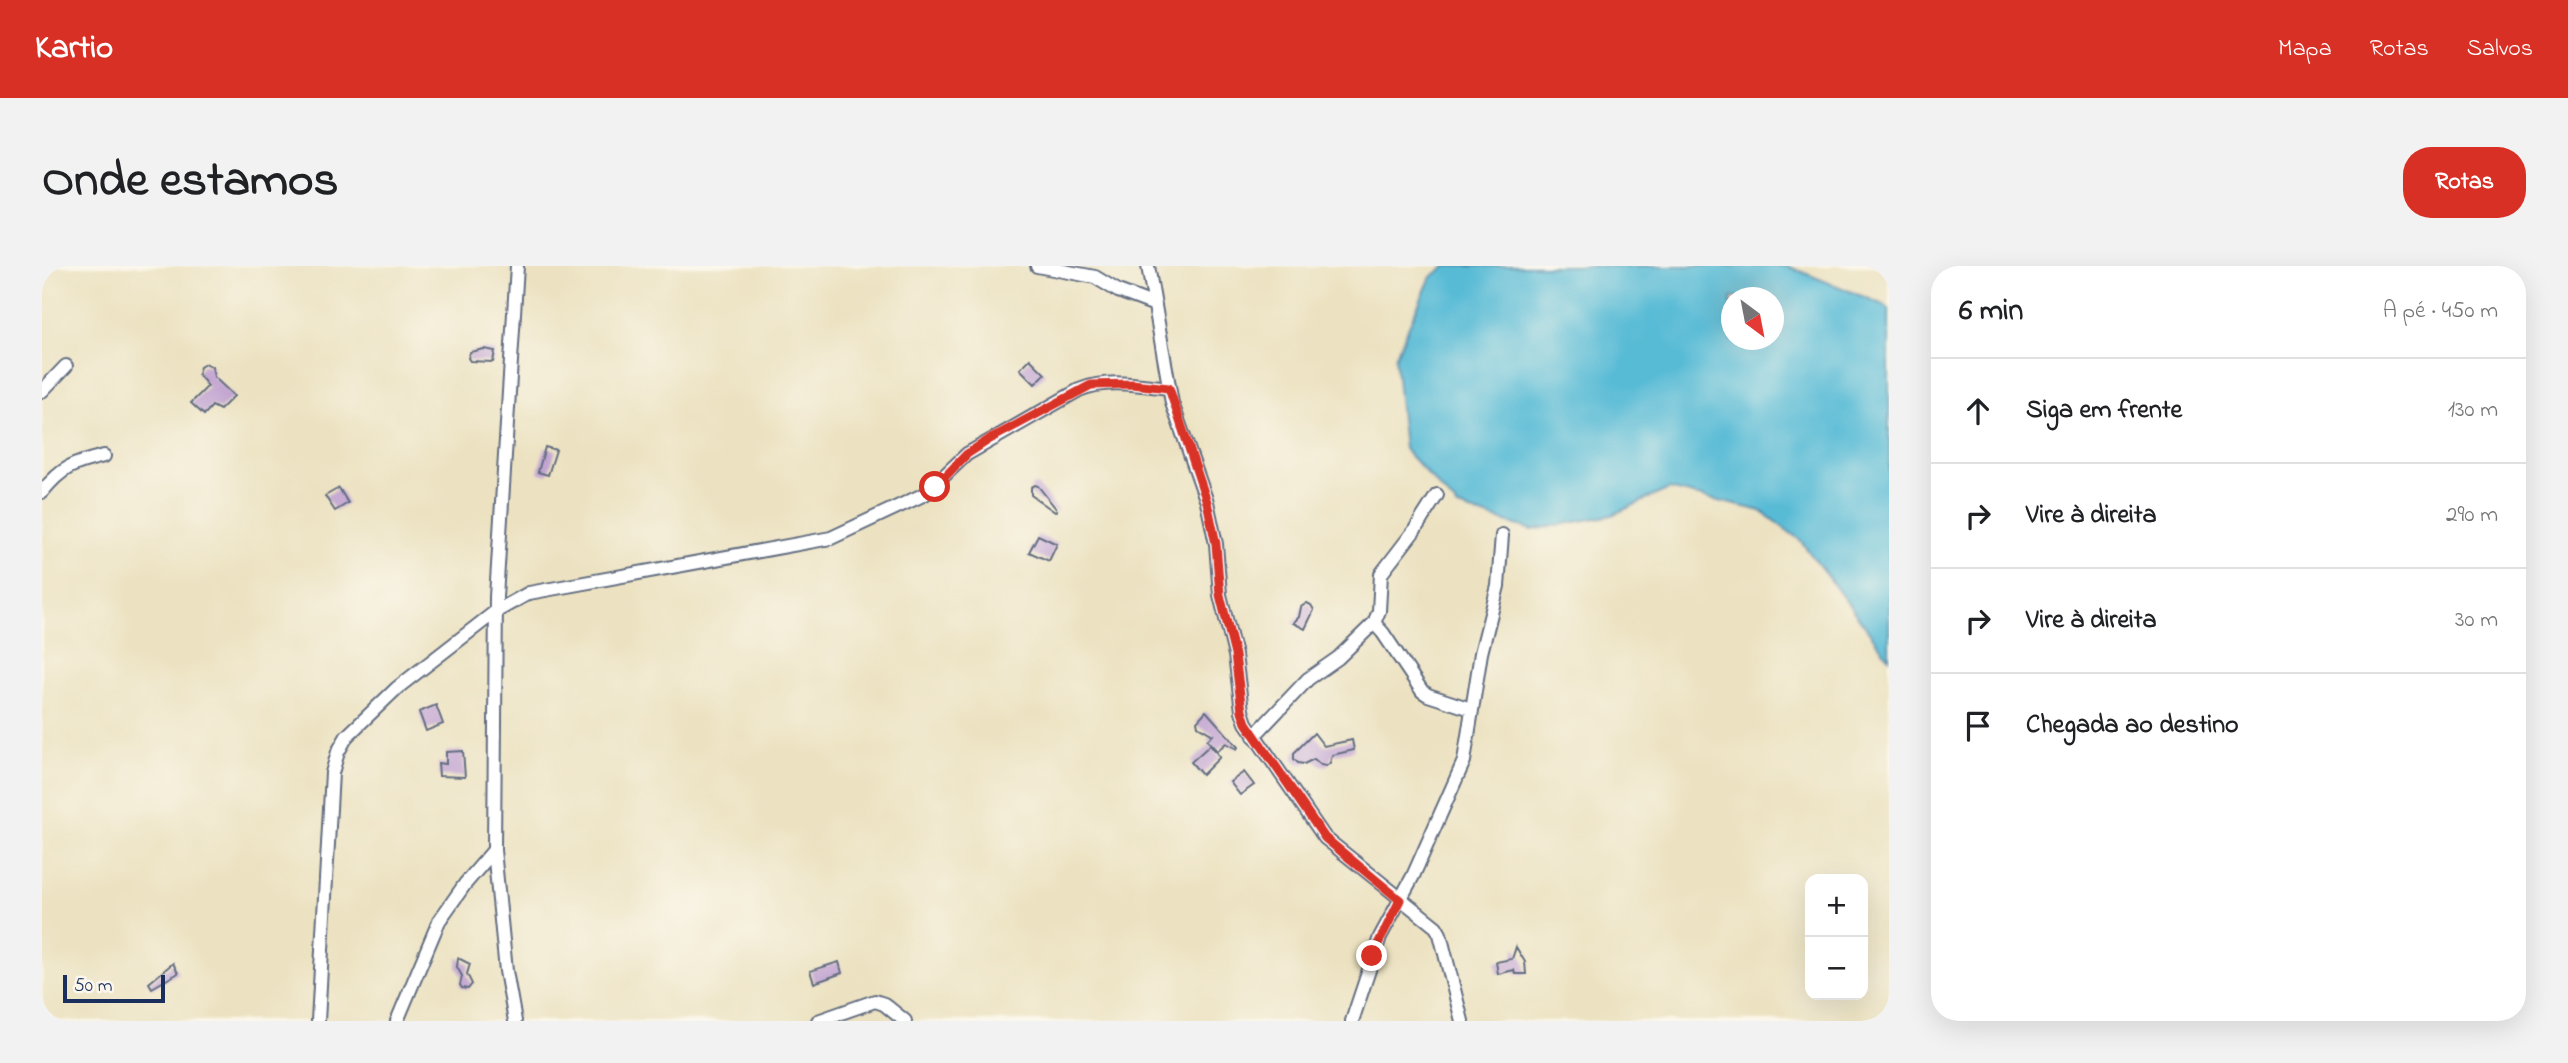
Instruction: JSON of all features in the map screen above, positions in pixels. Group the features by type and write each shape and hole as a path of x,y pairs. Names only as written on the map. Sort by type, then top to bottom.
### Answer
{"street":[{"path":"514,1021 506,971 494,850 495,612 506,403 517,266"},
{"path":"1037,266 1095,277 1118,291 1155,305"},
{"path":"1148,266 1169,388 1207,502 1216,544 1220,595 1235,655 1242,711 1254,736 1325,838 1436,927 1440,933 1462,1021"},
{"path":"42,391 66,366"},
{"path":"318,1021 332,773 338,752 347,736 397,688 495,612 529,593 831,538 925,494 967,454 1079,390 1105,383 1169,388"},
{"path":"42,492 66,467 104,456"},
{"path":"1254,736 1272,720 1308,678 1338,658 1374,623 1379,611 1381,574 1415,531 1437,495"},
{"path":"1352,1021 1372,956 1465,761 1484,638 1498,586 1502,536"},
{"path":"1374,623 1422,691 1471,709"},
{"path":"397,1021 439,921 465,884 494,850"},
{"path":"818,1021 875,1001 884,1004 905,1021"}],"water":[{"path":"1447,266 1787,266 1882,304 1889,309 1889,658 1800,540 1761,511 1669,489 1612,515 1532,530 1458,507 1404,449 1395,357 1431,277"}],"building":[{"path":"484,349 495,351 493,362 470,361 470,352"},
{"path":"1030,359 1045,374 1035,384 1020,369"},
{"path":"205,364 212,367 214,377 234,396 220,410 212,406 204,415 191,403 208,386 198,374 200,367"},
{"path":"545,447 556,450 548,475 538,472"},
{"path":"1035,485 1057,510 1055,512 1031,495 1031,487"},
{"path":"339,488 348,503 335,511 325,496"},
{"path":"1038,535 1057,544 1049,561 1029,552"},
{"path":"1307,603 1314,610 1305,629 1293,623 1299,617 1301,607"},
{"path":"436,705 443,724 426,731 419,712"},
{"path":"1206,711 1237,749 1226,743 1217,751 1207,740 1213,735 1198,726 1197,721"},
{"path":"1314,733 1324,746 1352,740 1354,750 1332,755 1326,766 1314,759 1304,764 1298,763 1294,759 1294,753"},
{"path":"1210,745 1220,757 1202,775 1191,762"},
{"path":"463,751 465,777 439,776 438,763 446,764 446,752"},
{"path":"1244,772 1254,785 1240,795 1230,782"},
{"path":"1516,947 1525,962 1526,974 1515,974 1514,970 1498,974 1496,962 1512,959"},
{"path":"458,958 470,964 467,974 472,984 468,989 460,985 462,976 457,967"},
{"path":"839,962 842,973 814,983 810,971"},
{"path":"173,963 178,973 152,988 149,983"}],"route":[{"path":"935,487 967,454 1079,390 1105,383 1169,388 1207,502 1216,544 1220,595 1235,655 1246,723 1312,824 1340,852 1400,900 1372,956"}]}
